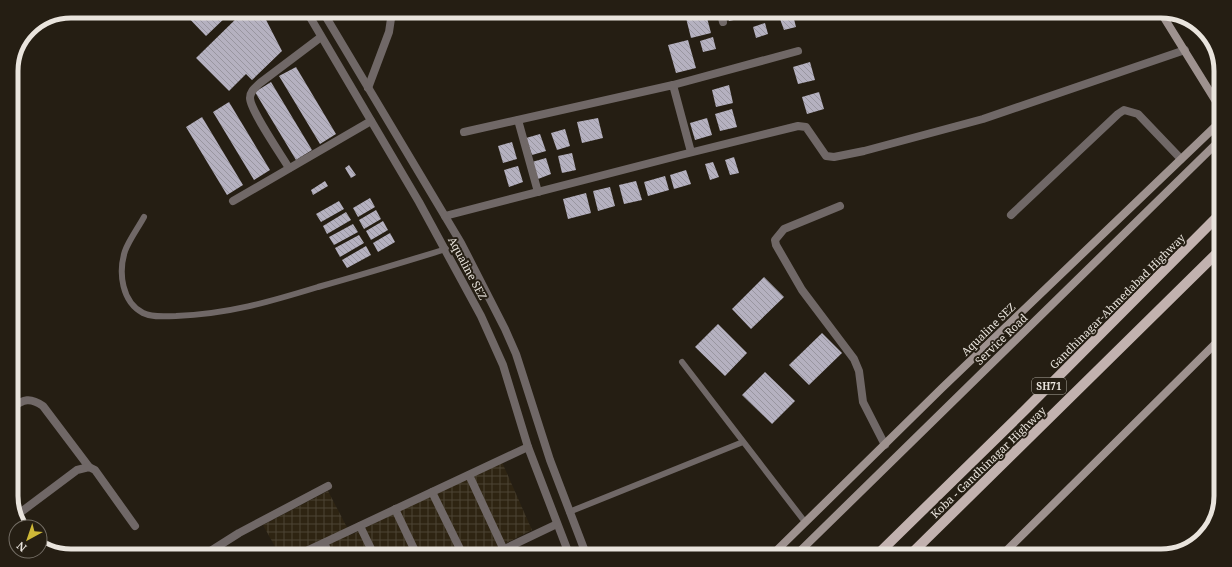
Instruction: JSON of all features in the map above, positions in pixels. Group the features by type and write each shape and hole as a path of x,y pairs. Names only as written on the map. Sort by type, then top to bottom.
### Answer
{"main road":[{"name":"Gandhinagar-Ahmedabad Highway","path":"883,549 1024,411 1214,220"},
{"name":"Koba - Gandhinagar Highway","path":"916,549 1214,256"}],"street":[{"name":"Aqualine SEZ","path":"310,18 446,249 481,316 503,365 528,447 567,549"},
{"path":"327,18 471,262 516,354 569,512 584,549"},
{"path":"368,88 389,32 391,18"},
{"path":"1165,18 1214,98"},
{"path":"289,168 252,104 252,92 260,83 321,38"},
{"path":"445,216 691,152 798,126 806,127 826,156 834,157 864,151 983,119 1185,50"},
{"path":"464,132 673,84 798,51"},
{"path":"673,84 691,152"},
{"path":"1011,215 1124,110 1138,114 1181,159"},
{"path":"234,202 371,120"},
{"path":"518,120 538,192"},
{"name":"Aqualine SEZ","path":"778,549 884,445 1214,128"},
{"name":"Service Road","path":"802,549 1214,146"},
{"path":"840,206 784,229 775,240 776,245 802,290 854,359 859,371 863,402 884,445"},
{"path":"1008,549 1214,345"},
{"path":"18,404 26,400 34,400 43,406 89,467 95,470 135,526"},
{"path":"311,549 528,447"},
{"path":"21,512 77,470 89,467"},
{"path":"469,475 499,549"},
{"path":"214,549 239,533 328,486"},
{"path":"432,492 460,549"},
{"path":"394,509 414,549"},
{"path":"504,549 557,524"},
{"path":"360,526 371,549"},
{"path":"324,543 327,549"}],"lane":[{"path":"144,217 125,251 122,269 123,283 127,297 134,306 144,314 157,317 202,315 240,309 446,249"},
{"path":"682,362 806,522"},
{"path":"569,512 743,442"}],"shaded area":[{"path":"501,460 532,530 495,549 276,549 263,525 328,491 351,535"}],"building":[{"path":"189,18 225,18 206,36"},
{"path":"237,18 265,18 282,51 252,80 246,74 229,91 196,58"},
{"path":"686,18 707,18 711,33 691,38"},
{"path":"728,18 743,18 729,21"},
{"path":"794,18 796,27 784,30 780,19"},
{"path":"765,23 768,34 756,38 753,27"},
{"path":"713,37 716,49 703,52 700,41"},
{"path":"688,40 696,68 676,73 668,45"},
{"path":"810,62 815,80 798,84 793,67"},
{"path":"296,67 336,134 320,144 279,76"},
{"path":"271,82 312,150 296,160 255,92"},
{"path":"729,85 733,103 716,107 712,90"},
{"path":"819,92 824,109 807,114 802,97"},
{"path":"229,102 270,170 254,180 213,112"},
{"path":"732,109 737,127 720,131 715,114"},
{"path":"202,117 243,185 227,195 186,127"},
{"path":"598,118 603,138 582,143 577,122"},
{"path":"707,118 712,135 695,140 690,123"},
{"path":"565,129 570,146 557,150 551,133"},
{"path":"540,134 546,151 532,155 526,138"},
{"path":"512,142 517,159 503,163 498,146"},
{"path":"572,153 576,170 562,173 558,156"},
{"path":"734,157 739,173 730,175 725,160"},
{"path":"546,158 551,174 538,179 532,162"},
{"path":"713,162 719,177 710,180 705,164"},
{"path":"349,165 356,175 351,178 345,168"},
{"path":"518,166 523,182 509,187 504,170"},
{"path":"686,170 691,184 674,189 670,175"},
{"path":"665,176 669,190 648,196 644,182"},
{"path":"325,181 328,186 313,195 311,190"},
{"path":"636,181 642,200 624,204 619,185"},
{"path":"610,187 615,206 598,211 593,191"},
{"path":"586,193 591,213 568,219 563,199"},
{"path":"370,198 375,207 358,217 353,208"},
{"path":"339,201 344,209 321,222 316,214"},
{"path":"376,210 381,219 364,229 359,220"},
{"path":"346,212 351,220 327,234 323,226"},
{"path":"383,221 388,230 371,240 366,231"},
{"path":"353,224 358,232 334,245 329,237"},
{"path":"390,233 395,242 378,252 373,243"},
{"path":"359,235 364,243 340,257 335,248"},
{"path":"366,246 371,255 347,268 342,260"},
{"path":"764,277 784,297 751,329 732,309"},
{"path":"718,324 747,353 725,376 695,347"},
{"path":"822,333 842,353 809,385 789,365"},
{"path":"765,372 795,401 772,424 742,395"}]}
